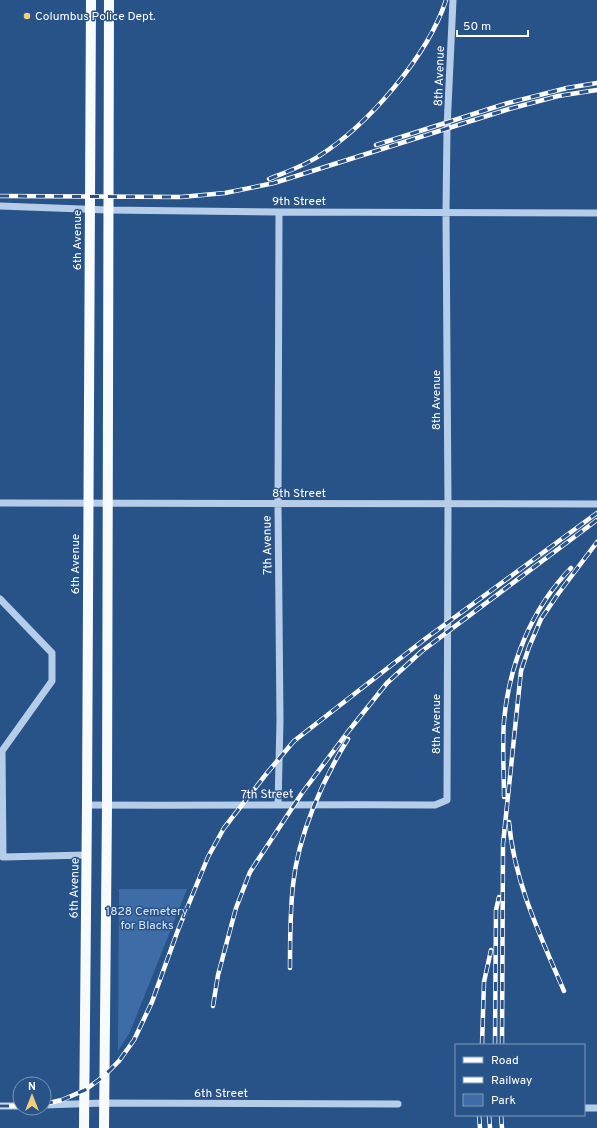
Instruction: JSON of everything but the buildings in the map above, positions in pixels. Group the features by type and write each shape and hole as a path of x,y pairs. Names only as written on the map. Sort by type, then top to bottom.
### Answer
{"main road":[{"name":"6th Avenue","path":"84,1128 87,855 91,0"},
{"path":"104,1128 107,806 109,0"}],"street":[{"name":"8th Avenue","path":"447,800 448,504 446,213 447,128 453,0"},
{"name":"9th Street","path":"0,206 108,210 597,213"},
{"name":"7th Avenue","path":"278,805 280,721 278,504 279,212"},
{"name":"8th Street","path":"0,503 597,504"},
{"path":"0,599 52,652 52,681 2,751 3,857 87,855"},
{"name":"7th Street","path":"87,805 435,805 447,800"},
{"name":"6th Street","path":"52,1105 85,1103 398,1104"},
{"path":"0,1106 12,1106"},
{"path":"585,1108 597,1108"}],"green space":[{"name":"1828 Cemetery for Blacks","path":"119,889 187,889 130,1032 118,1051"}],"railway":[{"path":"269,179 313,160 338,143 376,108 411,66 437,22 446,0"},
{"path":"376,145 508,103 567,88 597,83"},
{"path":"0,196 181,197 225,193 274,183 509,109 558,96 597,90"},
{"path":"52,1102 62,1100 85,1090 104,1076 119,1061 134,1040 152,1002 178,930 208,857 224,828 294,741 425,639 597,513"},
{"path":"213,1006 218,975 236,908 250,872 302,793 347,733 387,683 422,651 597,520"},
{"path":"502,1044 503,844 521,671 541,619 597,542"},
{"path":"504,797 504,721 511,679 524,639 544,601 571,568"},
{"path":"290,968 292,895 300,847 320,791 338,755 348,739"},
{"path":"509,822 516,866 523,888 538,930 564,991"},
{"path":"495,1044 496,910 499,897"},
{"path":"482,1044 484,982 491,950"},
{"path":"0,1106 12,1106"},
{"path":"479,1116 480,1128"},
{"path":"489,1116 490,1128"},
{"path":"501,1116 502,1128"}],"place":[{"name":"Columbus Police Dept.","path":"27,16"}]}
